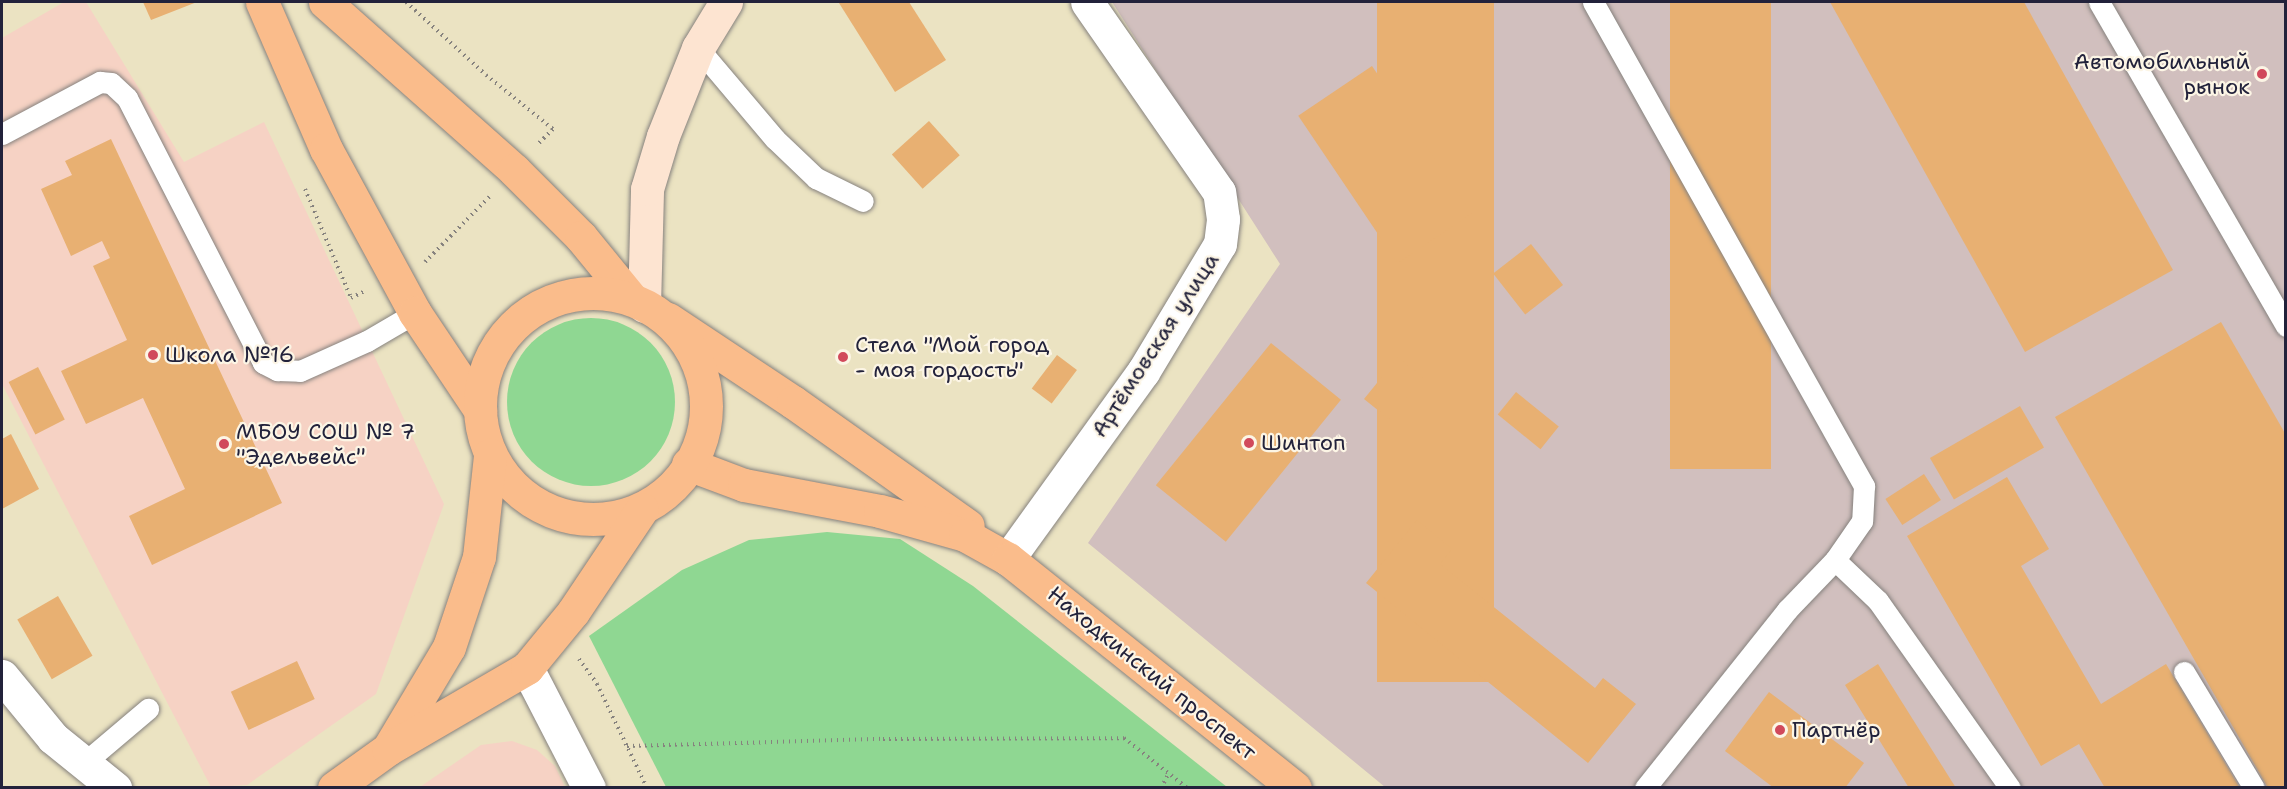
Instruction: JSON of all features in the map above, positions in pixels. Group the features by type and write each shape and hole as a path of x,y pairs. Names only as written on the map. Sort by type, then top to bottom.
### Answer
{"main road":[{"path":"262,2 326,149 415,313 480,410"},
{"path":"325,2 514,170 582,237 696,357 707,402 701,444 677,483 642,509 558,630 527,668 388,749 334,788"},
{"path":"647,308 647,189 663,136 698,48 726,2"},
{"path":"388,749 449,647 479,557 490,455 480,410 486,368 506,332 544,303 587,292 647,308 793,402 1001,549 1008,559"},
{"path":"490,455 517,491 555,513 599,520 642,509"},
{"path":"688,464 744,485 920,520 965,534 1008,559"},
{"name":"Находкинский проспект","path":"1008,559 1295,788"}],"street":[{"name":"Артёмовская улица","path":"1008,559 1143,372 1220,244 1223,219 1219,192 1087,2"},
{"path":"527,668 589,788"},
{"path":"2,676 53,738 115,788"}],"lane":[{"path":"1593,2 1864,486 1862,521 1835,560 1787,610 1645,788"},
{"path":"2099,2 2286,326"},
{"path":"698,48 775,139 816,178 862,201"},
{"path":"2,134 100,82 111,83 127,98 263,363 277,370 300,371 367,341 415,313"},
{"path":"1835,560 1878,601 2010,788"},
{"path":"2184,672 2254,788"},
{"path":"84,763 148,710"}],"path":[{"path":"300,177 351,298 432,258 553,129 486,75 406,2"},
{"path":"558,630 597,684 647,788"},
{"path":"627,746 883,739 1124,738 1187,788"},
{"path":"1161,788 1169,773"}],"shaded area":[{"name":"МБОУ СОШ № 7 \"Эдельвейс\"","path":"64,2 86,2 184,162 264,122 444,504 376,694 247,785 211,787 2,384 2,38"},
{"path":"1112,2 2285,2 2285,787 1385,787 1088,543 1280,264"},
{"path":"512,741 537,750 555,766 565,787 420,787 481,745"}],"green space":[{"path":"591,318 623,325 638,332 650,343 661,355 668,370 675,402 668,434 661,449 650,461 638,472 623,479 591,486 559,479 544,472 532,461 521,449 514,434 507,402 514,370 521,355 532,343 544,332 559,325"},
{"path":"827,532 900,539 973,586 1227,787 666,787 589,636 682,570 749,540"}],"building":[{"path":"143,2 197,2 151,20"},
{"path":"909,2 946,60 895,92 839,3"},
{"path":"1377,2 1494,2 1494,682 1377,682"},
{"path":"1670,2 1771,2 1771,469 1670,469"},
{"path":"1830,2 2024,2 2173,270 2025,352"},
{"path":"1372,66 1472,214 1398,263 1298,116"},
{"path":"929,121 960,155 923,189 892,154"},
{"name":"Школа №16","path":"111,139 282,503 152,565 129,516 185,489 143,398 86,424 61,371 127,340 93,266 110,258 102,241 71,256 41,189 72,175 65,161"},
{"path":"1531,244 1563,285 1525,315 1493,274"},
{"path":"2221,322 2286,435 2286,788 2268,788 2055,417"},
{"name":"Шинтоп","path":"1271,343 1341,400 1226,542 1156,485"},
{"path":"1057,355 1077,370 1052,404 1032,389"},
{"path":"1398,357 1423,377 1389,419 1364,399"},
{"path":"38,367 65,420 35,435 9,382"},
{"path":"1516,392 1559,427 1540,449 1498,415"},
{"path":"2020,406 2044,448 1954,500 1930,458"},
{"path":"11,434 39,489 2,509 2,439"},
{"path":"1924,474 1941,500 1902,525 1885,499"},
{"path":"2007,477 2049,549 2021,566 2101,704 2166,664 2240,788 2105,788 2079,744 2041,766 1907,536"},
{"path":"1417,520 1452,549 1440,564 1595,688 1603,678 1636,704 1588,763 1366,583"},
{"path":"58,596 92,656 52,679 17,620"},
{"path":"297,661 315,699 249,730 231,692"},
{"path":"1878,664 1956,788 1909,788 1845,685"},
{"path":"1769,692 1864,763 1845,788 1774,788 1725,751"}],"place":[{"name":"Автомобильный рынок","path":"2262,74"},
{"name":"Школа №16","path":"153,355"},
{"name":"Стела \"Мой город - моя гордость\"","path":"843,357"},
{"name":"Шинтоп","path":"1249,443"},
{"name":"МБОУ СОШ № 7 \"Эдельвейс\"","path":"224,444"},
{"name":"Партнёр","path":"1780,730"}]}
